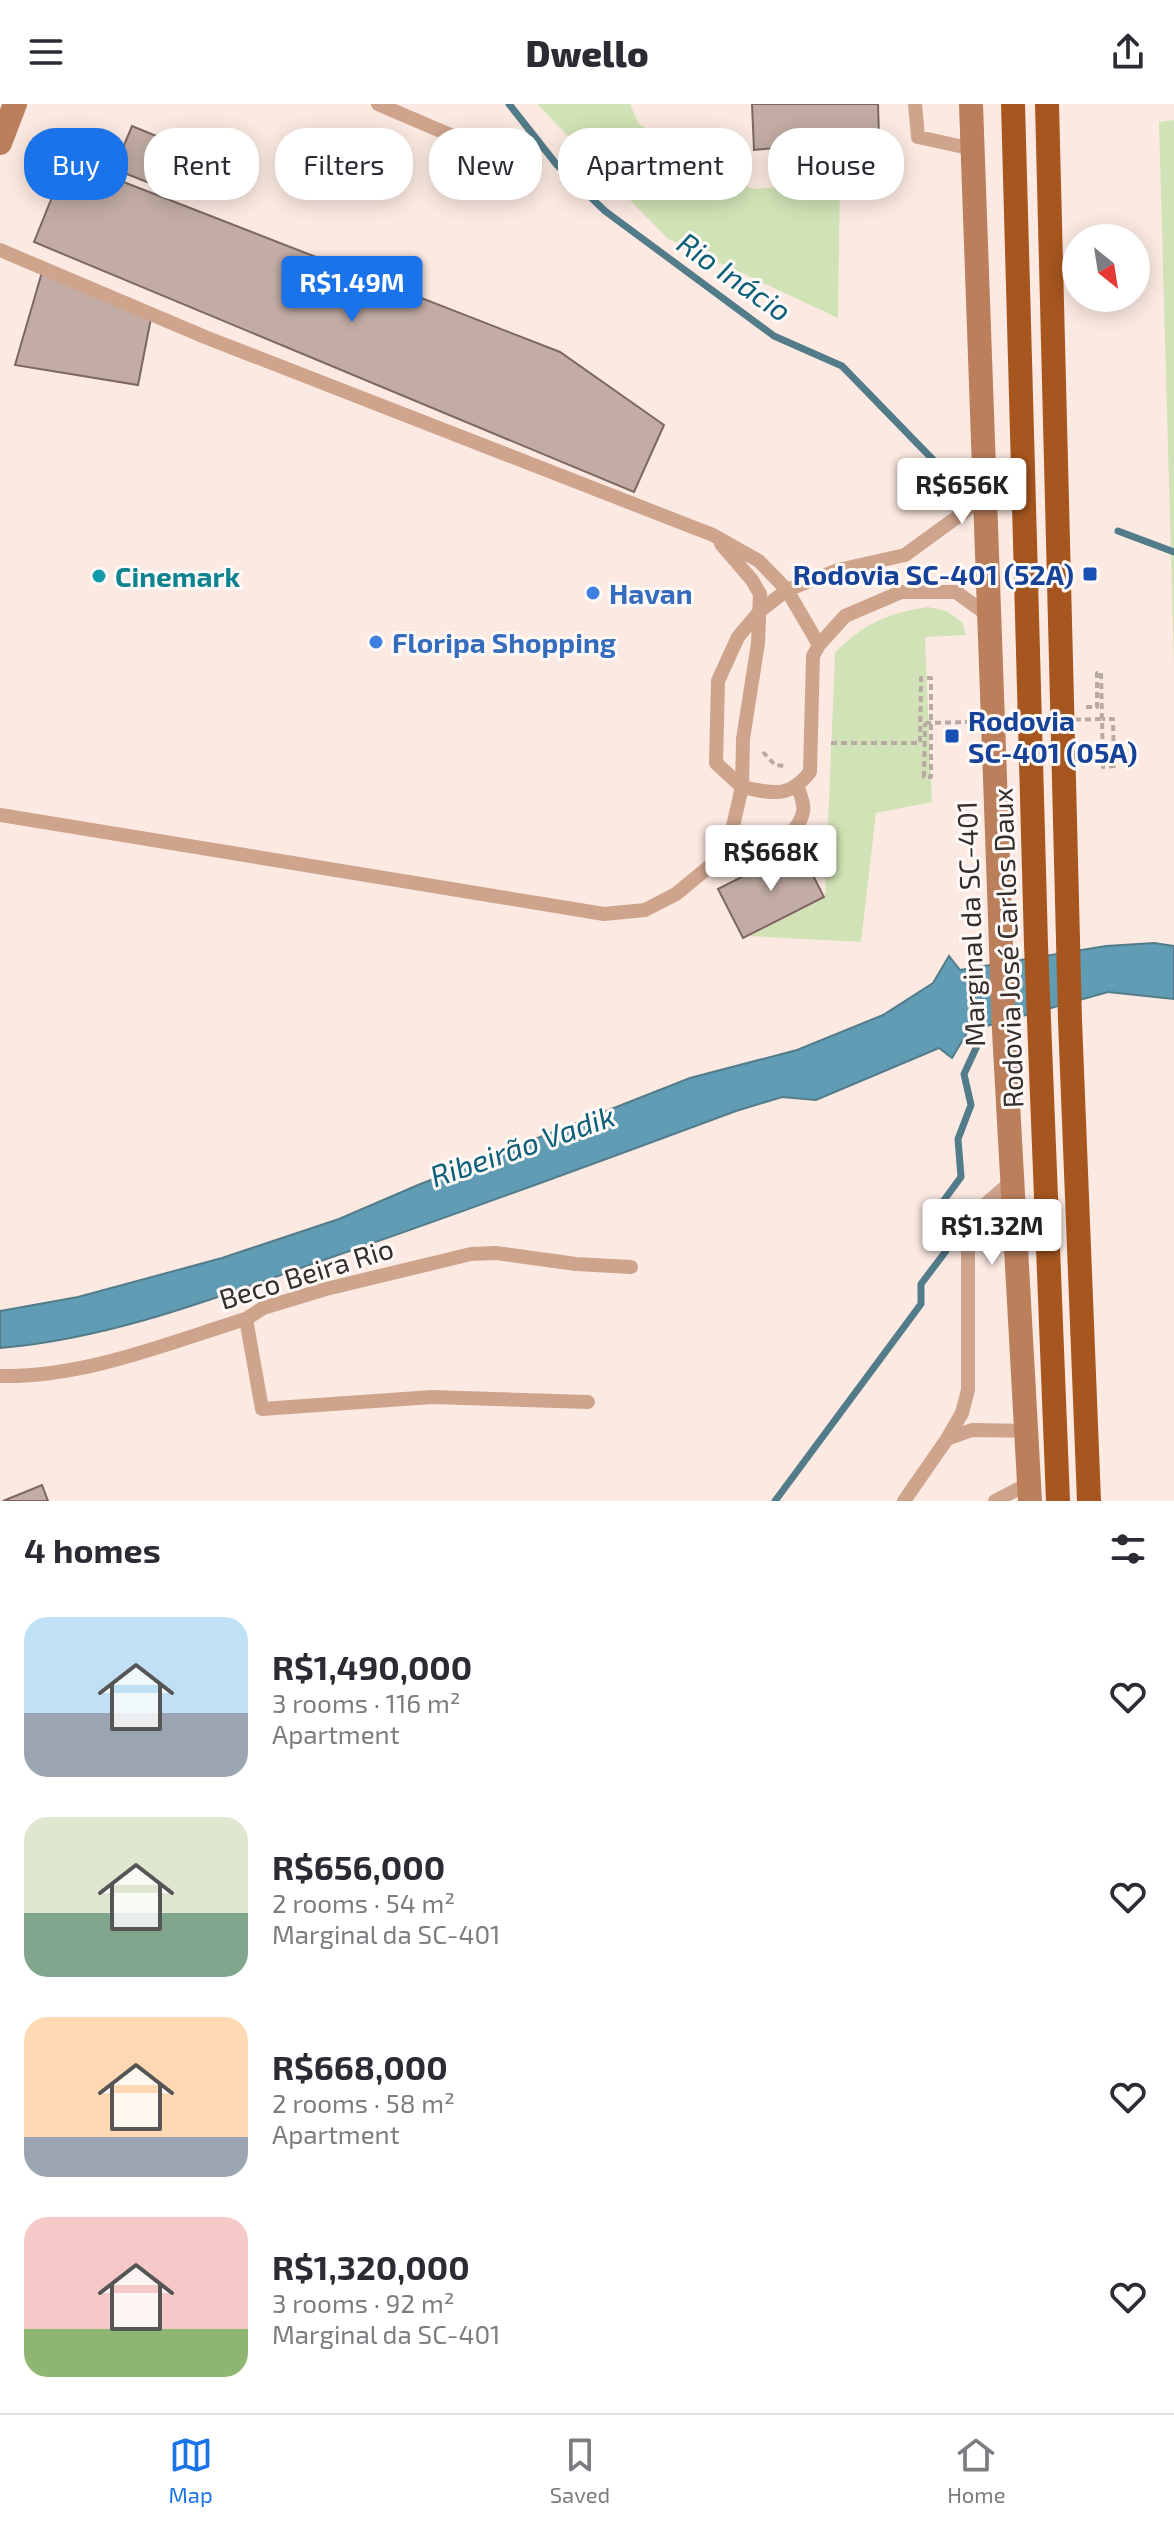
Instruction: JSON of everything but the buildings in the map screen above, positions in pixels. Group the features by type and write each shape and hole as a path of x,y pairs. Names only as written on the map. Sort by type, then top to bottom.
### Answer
{"highway":[{"name":"Rodovia José Carlos Daux","path":"1013,104 1036,944 1058,1501"},
{"path":"1047,104 1070,1020 1089,1501"}],"main road":[{"path":"0,143 15,104"},
{"name":"Marginal da SC-401","path":"971,104 1004,1031 1030,1492"}],"lane":[{"path":"378,104 434,128"},
{"path":"915,104 918,137 973,149"},
{"path":"0,250 205,337 713,535 759,561 787,590 819,645"},
{"path":"986,496 905,555 838,570 787,590 760,611 738,637 718,681 716,763 742,787 775,794 798,787 810,772 813,656 845,616 901,592 956,592 989,616"},
{"path":"713,535 752,580 760,594 758,643 743,739 742,787 727,852"},
{"path":"0,815 604,914 645,910 676,894 727,852 778,842 797,826 804,810 798,787"},
{"path":"904,1501 962,1413 968,1390 968,1239 980,1209 1012,1181"},
{"name":"Beco Beira Rio","path":"0,1376 59,1372 89,1366 246,1319 263,1308 326,1289 471,1254 496,1253 576,1264 631,1267"},
{"path":"246,1319 262,1409 432,1397 588,1402"},
{"path":"947,1439 972,1430 1026,1431"},
{"path":"995,1501 1030,1492"}],"path":[{"path":"809,743 920,743 921,678 931,678 931,777 924,777 925,723 1102,719 1113,719 1114,766 1103,767 1102,719 1101,673"}],"green space":[{"path":"537,104 630,104 639,124 646,128 560,128"},
{"path":"1174,120 1174,666 1159,122"},
{"path":"768,188 768,200 840,200 838,318 667,238 630,200 752,200 752,189"},
{"path":"928,607 946,611 962,622 966,635 925,637 932,802 876,813 861,942 749,936 825,898 835,653 855,634 877,621"}],"water":[{"name":"Ribeirão Vadik","path":"1154,943 1174,946 1174,999 1108,992 983,1027 967,1033 952,1058 939,1048 816,1100 782,1097 736,1111 421,1226 160,1316 80,1336 0,1348 0,1311 78,1297 222,1258 339,1219 690,1078 797,1050 883,1015 933,983 949,956 960,970 1106,946"}],"waterway":[{"name":"Rio Inácio","path":"509,104 557,165 605,211 774,336 842,366 945,472"},
{"name":"Rio Inácio","path":"1118,531 1174,552"},
{"path":"775,1501 921,1304 921,1284 946,1251 939,1207 961,1177 958,1139 971,1105 964,1074 977,1046 975,1022"}],"place":[{"name":"Rodovia SC-401 (52A)","path":"1090,574"},
{"name":"Cinemark","path":"99,576"},
{"name":"Havan","path":"593,593"},
{"name":"Floripa Shopping","path":"376,642"},
{"name":"Rodovia SC-401 (05A)","path":"952,736"}]}
